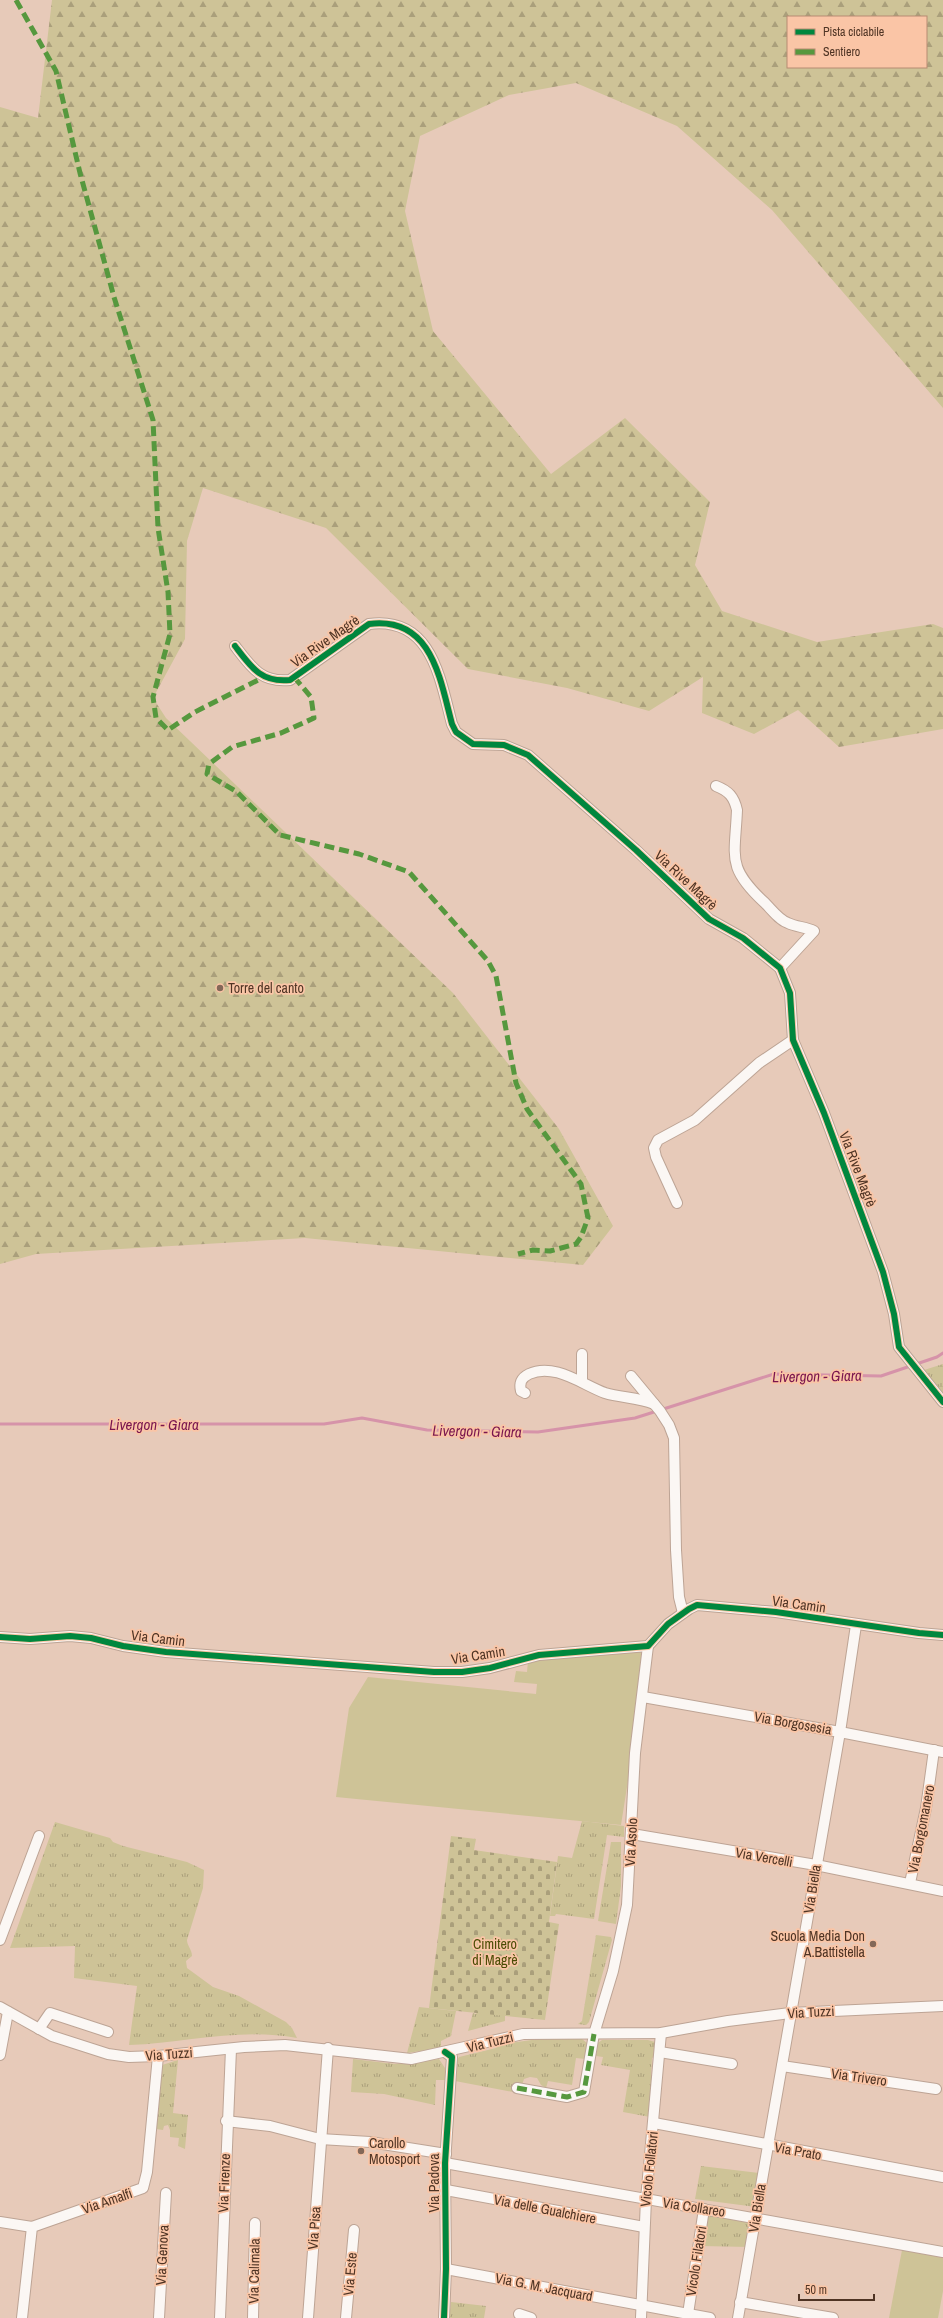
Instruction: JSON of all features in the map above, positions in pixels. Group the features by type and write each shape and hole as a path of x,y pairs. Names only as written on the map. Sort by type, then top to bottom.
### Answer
{"street":[{"name":"Via Rive Magrè","path":"235,646 254,670 264,677 278,681 290,680 369,624 384,623 403,629 414,636 429,650 436,667 452,724 456,732 473,744 504,745 528,755 636,850 709,919 743,938 780,968 790,992 794,1040 883,1272 894,1314 900,1347 943,1402"},
{"path":"716,786 726,790 735,802 737,810 735,866 743,880 753,893 788,923 803,926 814,931 780,968"},
{"path":"677,1203 656,1157 654,1148 658,1140 695,1120 759,1063 794,1040"},
{"path":"582,1354 582,1382"},
{"path":"525,1394 520,1392 520,1382 522,1379 532,1372 554,1372 582,1382 606,1393 646,1400 656,1405"},
{"path":"632,1376 656,1405 669,1425 674,1438 676,1460 676,1550 679,1597 683,1612"},
{"name":"Via Camin","path":"0,1637 30,1639 70,1636 90,1638 123,1646 166,1652 434,1672 462,1672 490,1668 539,1655 648,1646 668,1624 683,1612 697,1606 736,1608 856,1625 943,1635"},
{"name":"Via Biella","path":"738,2318 840,1732 856,1625"},
{"name":"Via Asolo","path":"517,2088 567,2097 584,2092 594,2034 623,1930 627,1904 632,1834 635,1753 648,1646"},
{"name":"Via Borgosesia","path":"642,1697 939,1751"},
{"name":"Via Borgomanero","path":"910,1883 939,1751"},
{"name":"Via Vercelli","path":"632,1834 816,1865 910,1883 943,1891"},
{"path":"0,1940 39,1836"},
{"name":"Via Tuzzi","path":"4,2010 52,2036 108,2054 129,2057 158,2056 285,2045 328,2048 402,2059 445,2052 523,2034 661,2033 728,2021 790,2013 943,2006"},
{"path":"0,2055 4,2010"},
{"path":"39,2029 50,2013 108,2032"},
{"name":"Vicolo Follatori","path":"641,2318 644,2227 661,2033"},
{"name":"Via Pisa","path":"308,2318 320,2138 328,2048"},
{"name":"Via Firenze","path":"220,2318 226,2121 231,2049"},
{"name":"Via Padova","path":"444,2318 446,2269 445,2159 452,2057 445,2052"},
{"path":"660,2052 732,2064"},
{"name":"Via Amalfi","path":"32,2227 143,2188 147,2172 158,2056"},
{"name":"Via Trivero","path":"782,2066 936,2089"},
{"path":"226,2121 270,2126 320,2138 370,2142 445,2159"},
{"name":"Via Prato","path":"654,2123 767,2145 943,2176"},
{"name":"Via Collareo","path":"445,2159 646,2199 756,2217 943,2252"},
{"name":"Via delle Gualchiere","path":"446,2190 644,2227"},
{"name":"Via Genova","path":"159,2318 166,2193"},
{"name":"Vicolo Filatori","path":"688,2314 704,2209"},
{"path":"0,2222 32,2227 22,2318"},
{"name":"Via Calimala","path":"253,2318 255,2223"},
{"name":"Via Este","path":"346,2318 354,2230"},
{"name":"Via G. M. Jacquard","path":"446,2269 642,2306"},
{"path":"740,2302 833,2318"},
{"path":"642,2306 710,2318"},
{"path":"519,2314 531,2318"}],"green space":[{"path":"52,0 943,0 943,408 772,210 677,126 576,83 509,95 420,136 405,211 433,331 551,474 625,418 710,502 695,565 722,611 817,642 933,624 943,628 943,729 839,747 798,710 754,734 702,713 703,677 649,711 567,688 468,669 326,528 203,488 187,541 185,639 153,698 166,718 453,993 559,1129 613,1226 583,1265 305,1238 36,1254 0,1264 0,107 38,118"},
{"path":"943,1364 943,1398 921,1371"},
{"path":"640,1649 642,1659 632,1755 621,1825 336,1797 349,1708 368,1677 536,1694 537,1684 514,1682 516,1671 527,1672 528,1661"},
{"path":"582,1821 624,1826 624,1837 607,1835 594,1919 556,1914 555,1916 550,1916 558,1856 572,1858"},
{"path":"55,1822 110,1838 113,1842 123,1846 187,1862 204,1870 203,1888 187,1940 192,1956 186,1961 187,1968 213,1987 239,1996 286,2022 292,2028 297,2038 255,2034 129,2045 137,1986 74,1978 75,1946 10,1948"},
{"name":"Cimitero di Magrè","path":"451,1836 476,1839 474,1850 557,1862 549,1922 559,1924 545,2020 429,2008"},
{"path":"611,1842 621,1842 621,1886 616,1924 598,1921"},
{"path":"596,1935 611,1937 612,1940 589,2022 586,2025 578,2024 582,2021"},
{"path":"419,2007 456,2011 451,2036 441,2041 441,2048 407,2053"},
{"path":"477,2012 505,2015 505,2021 468,2031 473,2013 476,2014"},
{"path":"539,2039 582,2039 587,2043 585,2059 576,2058 572,2085 548,2081 546,2088 541,2085 537,2078 530,2077 524,2079 522,2085 514,2084 513,2092 455,2081 456,2062 459,2057 496,2048 495,2045"},
{"path":"602,2040 648,2040 655,2042 657,2055 652,2058 651,2075 655,2076 650,2117 623,2112 630,2070 601,2065 603,2057 596,2056 598,2043"},
{"path":"353,2059 395,2064 439,2059 445,2068 445,2080 436,2080 435,2105 384,2094 351,2092"},
{"path":"178,2060 173,2113 188,2115 185,2149 178,2146 179,2138 170,2137 168,2125 164,2126 163,2130 156,2129 162,2065"},
{"path":"701,2166 759,2173 756,2207 695,2199"},
{"path":"709,2205 756,2214 749,2247 701,2246"},
{"path":"902,2250 943,2257 943,2291 938,2318 889,2318"},
{"path":"451,2302 486,2306 484,2318 449,2318"}],"waterway":[{"name":"Livergon - Giara","path":"0,1424 324,1424 362,1418 427,1430 538,1432 635,1418 774,1374 881,1376 937,1357 943,1353"}],"marked path":[{"path":"16,0 56,71 80,173 114,297 153,420 158,528 168,592 170,634 153,697 156,718 168,730 195,712 264,677"},
{"path":"294,677 311,697 314,718 281,733 232,747 209,764 207,774 237,792 280,835 359,854 409,872 488,961 496,976 516,1083 527,1109 581,1184 588,1218 581,1237 576,1244 550,1251 533,1250 518,1254"},
{"path":"517,2088 567,2097 584,2092 594,2034"}],"cycle path":[{"path":"235,646 246,661 264,676 271,679 290,680 369,624 390,624 407,630 420,640 430,654 437,670 452,724 456,732 473,744 504,745 528,755 636,850 709,919 743,938 780,968 790,993 793,1040 824,1113 883,1272 894,1314 899,1347 943,1402"},
{"path":"0,1637 30,1639 70,1636 91,1638 123,1646 166,1652 434,1672 462,1672 490,1668 539,1655 648,1646 668,1624 697,1605 776,1612 919,1633 943,1635"},
{"path":"444,2318 446,2269 445,2163 452,2057 445,2052"}],"place":[{"name":"Torre del canto","path":"220,988"},
{"name":"Scuola Media Don A.Battistella","path":"873,1944"},
{"name":"Carollo Motosport","path":"361,2151"}]}
